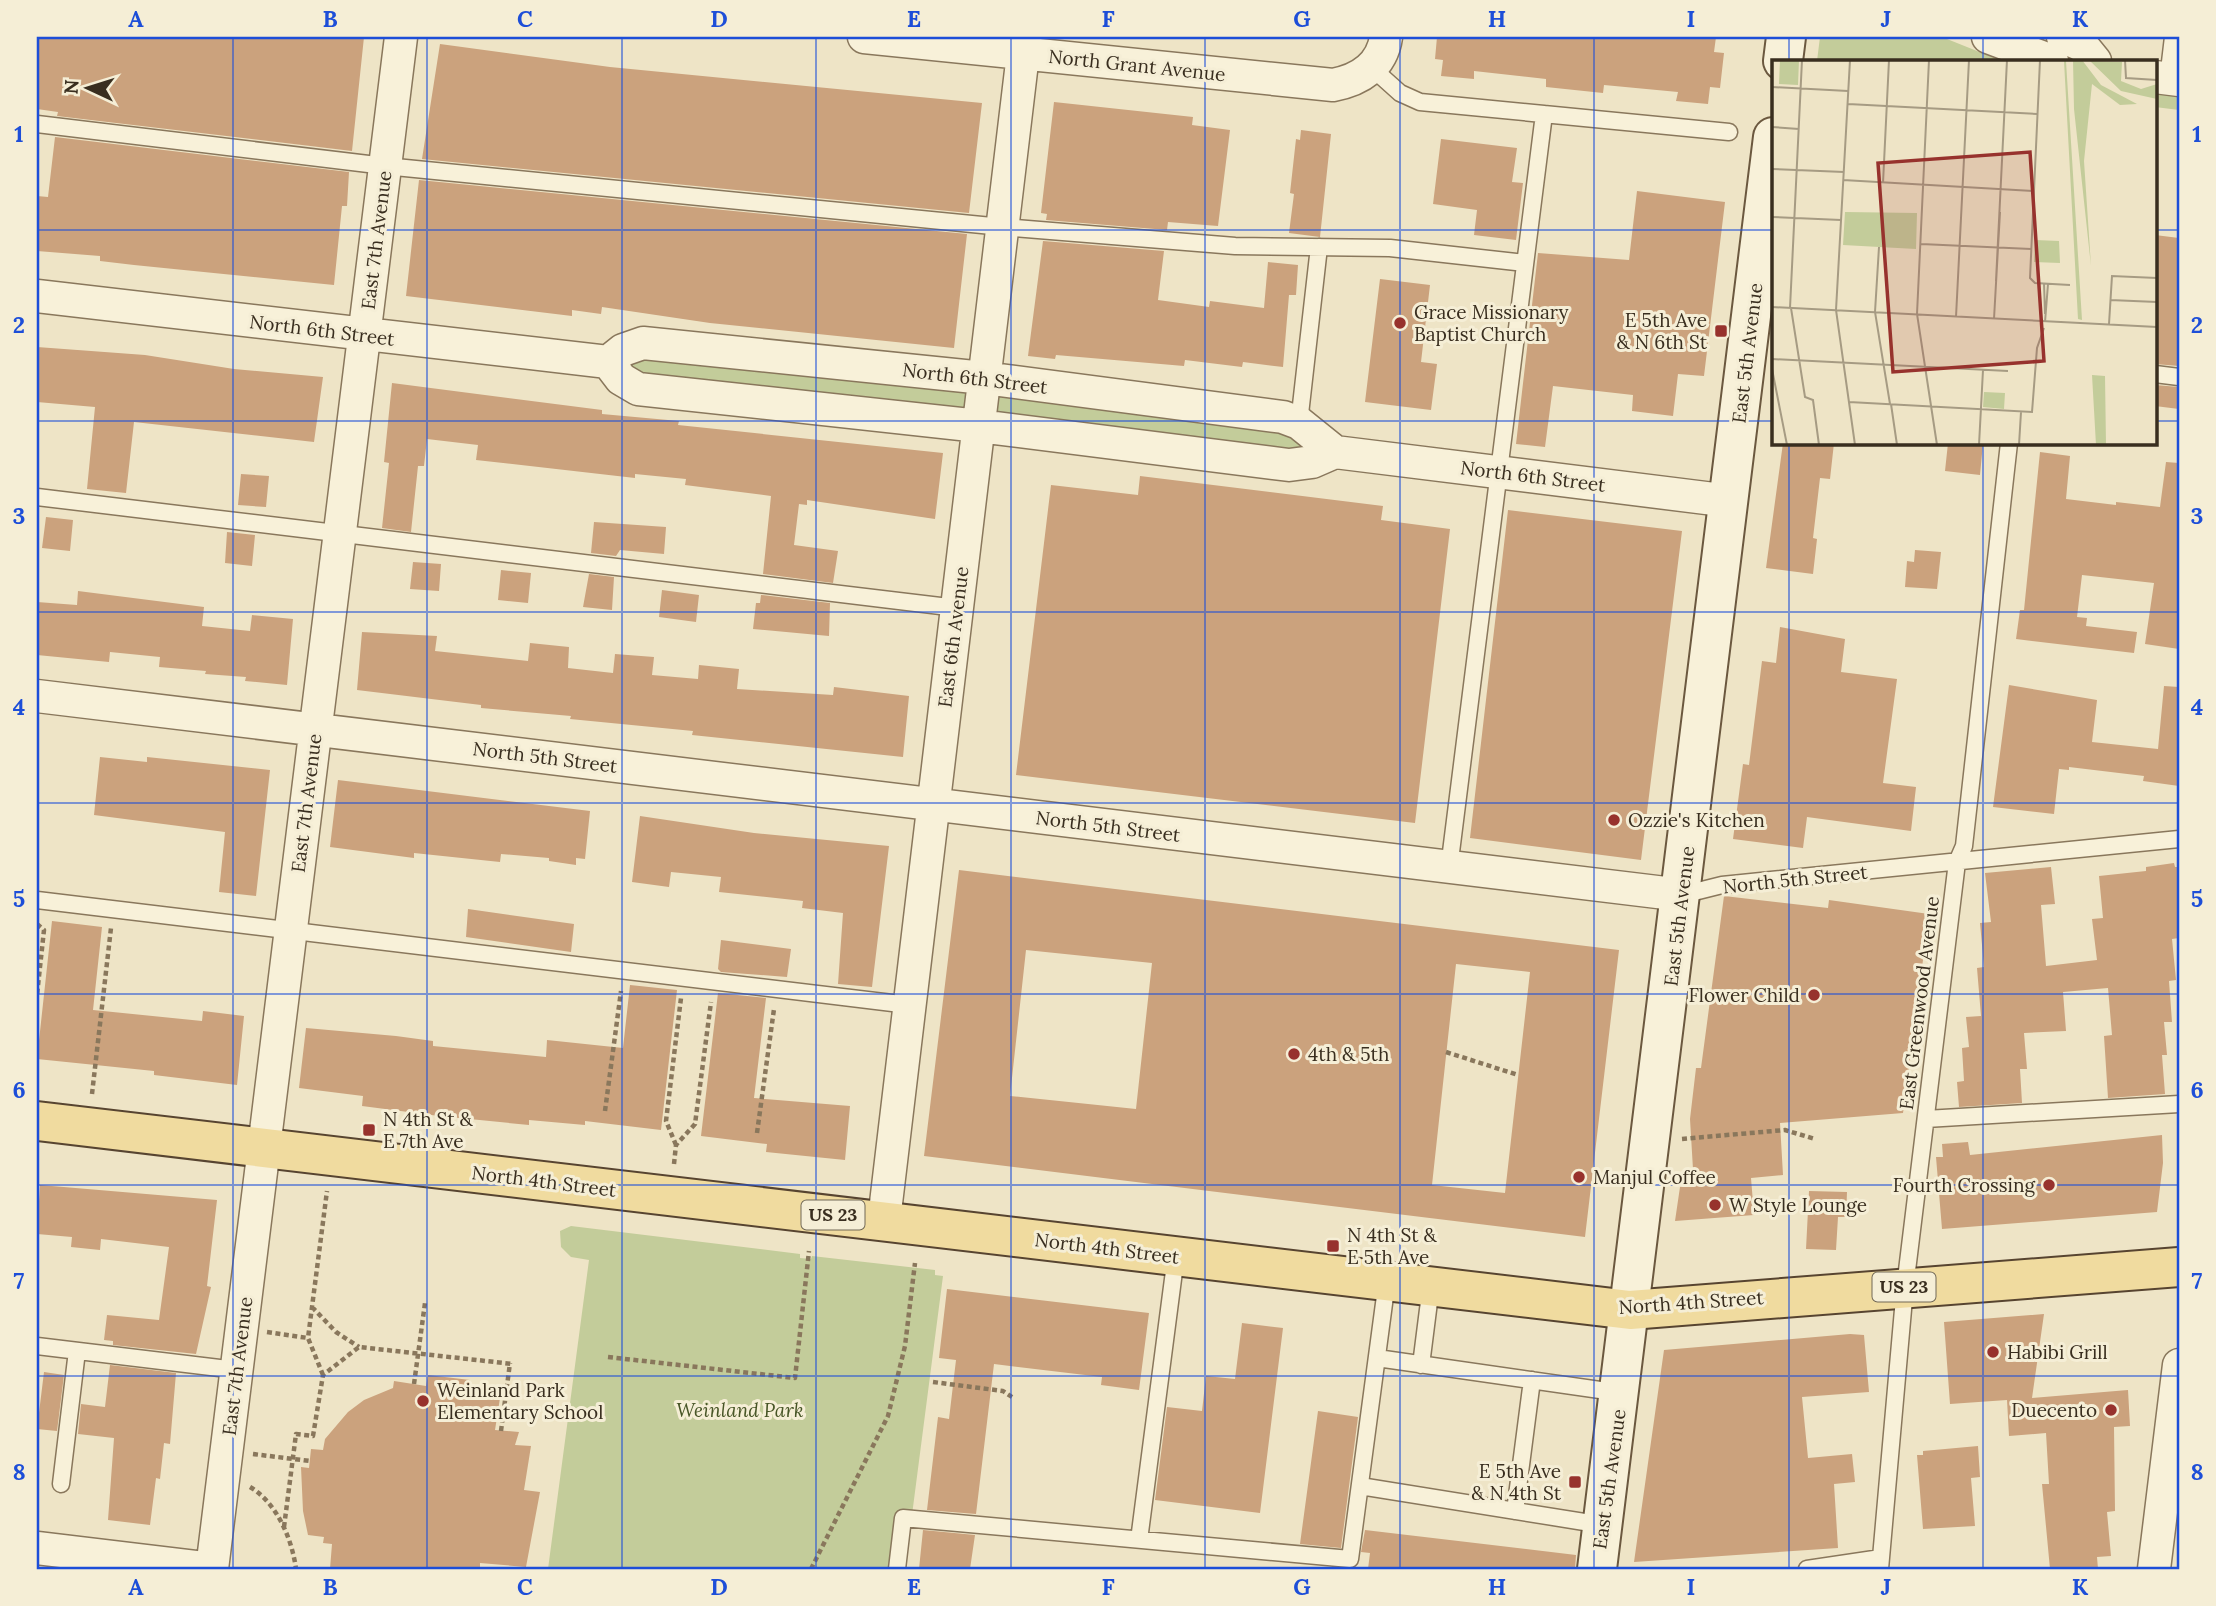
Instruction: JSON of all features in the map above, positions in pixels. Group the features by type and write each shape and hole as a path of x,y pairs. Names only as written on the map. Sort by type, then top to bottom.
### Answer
{"main road":[{"path":"1783,60 1786,37"},
{"name":"East 5th Avenue","path":"1597,1569 1730,501 1756,321 1772,148"},
{"name":"North 4th Street","path":"37,1121 263,1150 884,1220 1630,1310 2179,1267"}],"street":[{"name":"East 7th Avenue","path":"212,1569 401,37"},
{"name":"North Grant Avenue","path":"864,37 1333,85 1350,82 1371,67"},
{"path":"1371,67 1378,60 1386,37"},
{"path":"1989,37 2049,60"},
{"path":"2063,37 2082,44 2094,60"},
{"name":"East 6th Avenue","path":"884,1220 1023,54"},
{"name":"North 6th Street","path":"37,296 608,362 623,350 643,343 984,378 1283,417 1299,423 1335,452"},
{"name":"North 6th Street","path":"608,362 621,379 638,389 979,426 1289,465 1312,462 1335,452 1730,501"},
{"name":"North 5th Street","path":"37,696 1449,869 1682,895"},
{"path":"2154,1569 2179,1365"},
{"path":"37,1548 212,1569"}],"lane":[{"path":"2167,79 2173,37"},
{"path":"1371,67 1400,93 1420,102 1729,132"},
{"path":"1449,869 1544,114"},
{"path":"37,124 385,166 1002,227 1234,246 1390,248 1525,263"},
{"path":"1299,423 1319,247"},
{"path":"2156,374 2179,377"},
{"name":"East Greenwood Avenue","path":"1880,1563 1905,1287 1957,862 1964,846 2009,444"},
{"path":"37,497 957,608"},
{"name":"North 5th Street","path":"1682,895 1722,885 2179,839"},
{"path":"37,900 909,1005"},
{"path":"1926,1119 2179,1104"},
{"path":"1139,1540 1176,1256"},
{"path":"897,1569 903,1518 1350,1559 1387,1281"},
{"path":"1421,1365 1432,1286"},
{"path":"37,1346 236,1370"},
{"path":"61,1484 77,1351"},
{"path":"1377,1358 1621,1393"},
{"path":"1515,1511 1532,1380"},
{"path":"1360,1486 1603,1525"},
{"path":"1807,1569 1880,1563"}],"path":[{"path":"92,1094 113,909"},
{"path":"37,924 44,930 37,995"},
{"path":"605,1111 624,971"},
{"path":"674,1164 676,1144 666,1121 683,978"},
{"path":"676,1144 695,1124 713,982"},
{"path":"757,1133 777,989"},
{"path":"1447,1052 1518,1074"},
{"path":"1682,1139 1785,1130 1815,1139"},
{"path":"284,1527 296,1434 313,1436 323,1376 308,1338 327,1191"},
{"path":"608,1357 795,1378 809,1251"},
{"path":"811,1569 888,1416 905,1346 915,1264"},
{"path":"414,1384 425,1303"},
{"path":"312,1307 336,1332 359,1346 512,1363 501,1430"},
{"path":"261,1331 308,1338"},
{"path":"323,1376 359,1346"},
{"path":"933,1382 1003,1391 1012,1397"},
{"path":"245,1453 310,1461"},
{"path":"241,1483 270,1504 284,1527 296,1569"}],"green space":[{"path":"1820,37 1942,37 2000,60 1817,60"},
{"path":"2156,93 2179,96 2179,110 2156,107"},
{"path":"623,350 1299,423 1312,462 638,389"},
{"name":"Weinland Park","path":"571,1226 800,1254 800,1258 811,1259 812,1256 935,1270 935,1275 943,1276 905,1569 548,1569 589,1260 571,1257 561,1247 560,1231"}],"building":[{"path":"37,37 364,37 352,151 57,116 58,112 37,109"},
{"path":"1437,37 1716,37 1714,52 1724,53 1720,88 1710,87 1708,104 1676,101 1678,92 1604,85 1603,93 1546,87 1546,79 1474,71 1474,79 1441,76 1443,60 1435,59"},
{"path":"440,44 610,67 982,103 969,213 422,159"},
{"path":"1054,102 1193,117 1192,125 1230,130 1218,226 1168,222 1167,230 1046,220 1047,214 1041,213"},
{"path":"1301,130 1331,134 1320,237 1289,233 1296,139 1300,140"},
{"path":"55,137 349,172 347,206 342,206 334,285 134,265 100,261 100,256 37,251 37,196 48,197"},
{"path":"1441,139 1517,148 1512,182 1523,183 1516,240 1474,235 1477,210 1433,204"},
{"path":"419,180 967,234 954,348 710,323 602,307 601,314 572,310 572,316 406,296"},
{"path":"1637,191 1725,202 1704,376 1678,374 1673,416 1632,411 1633,395 1553,386 1545,447 1516,444 1538,253 1629,260"},
{"path":"2156,235 2179,238 2179,366 2156,364"},
{"path":"1043,241 1164,251 1158,300 1209,307 1210,301 1264,308 1268,262 1298,265 1296,295 1289,295 1283,367 1243,362 1242,367 1185,360 1184,366 1056,355 1055,359 1028,356"},
{"name":"Grace Missionary Baptist Church","path":"1380,279 1430,285 1421,362 1437,364 1431,410 1365,402"},
{"path":"37,347 145,355 234,369 323,377 314,442 134,422 126,493 87,489 95,407 37,402"},
{"path":"392,383 602,410 602,414 679,421 678,425 943,453 935,519 807,500 807,505 799,504 794,545 838,551 833,583 763,574 771,496 685,485 686,479 635,474 635,478 476,460 478,445 427,439 424,466 418,466 411,532 382,528 389,463 384,462"},
{"path":"2156,385 2179,387 2179,409 2156,406"},
{"path":"1783,444 1834,444 1830,479 1820,478 1813,538 1817,539 1813,574 1766,568"},
{"path":"1948,444 1983,444 1980,475 1945,471"},
{"path":"2040,452 2070,456 2066,499 2116,505 2116,502 2160,507 2166,462 2179,463 2179,649 2145,644 2154,583 2082,575 2077,617 2087,618 2086,626 2137,632 2134,653 2016,639 2020,610 2024,610"},
{"path":"241,474 269,476 266,507 238,505"},
{"path":"1140,476 1383,506 1381,520 1450,529 1415,823 1016,775 1051,485 1138,495"},
{"path":"1508,510 1682,531 1641,860 1470,838"},
{"path":"46,517 73,520 70,551 42,548"},
{"path":"594,522 666,527 664,554 620,550 616,556 591,553"},
{"path":"227,532 255,535 252,566 225,563"},
{"path":"1915,550 1941,552 1937,589 1905,587 1907,561 1914,562"},
{"path":"413,562 441,564 439,591 410,589"},
{"path":"501,570 531,573 528,603 498,600"},
{"path":"589,574 614,577 612,610 583,607"},
{"path":"662,590 699,595 696,622 659,617"},
{"path":"78,591 204,607 202,626 250,631 252,615 293,619 287,685 245,681 246,677 205,674 206,671 159,667 160,657 110,652 109,662 37,655 37,602 77,605"},
{"path":"761,595 830,603 829,636 753,629 756,603 760,603"},
{"path":"1780,627 1845,639 1841,672 1897,679 1883,783 1916,787 1911,831 1807,817 1803,848 1733,839 1743,764 1749,765 1762,661 1776,663"},
{"path":"362,632 437,636 435,651 528,661 530,643 569,647 568,668 613,673 615,654 654,657 652,675 698,679 699,665 739,669 737,689 833,695 834,687 909,696 903,757 692,735 693,731 570,719 571,716 481,708 481,705 357,690"},
{"path":"2009,685 2097,700 2092,742 2158,749 2164,686 2179,687 2179,786 2143,781 2144,776 2069,767 2069,770 2059,769 2054,814 1993,807"},
{"path":"100,757 147,762 147,757 270,770 256,896 219,892 225,832 94,815"},
{"path":"338,780 590,811 585,859 576,858 576,865 549,861 549,858 501,854 500,862 414,853 414,858 330,847"},
{"path":"640,816 754,833 889,846 872,987 838,984 843,913 802,908 803,901 719,892 721,877 671,872 669,887 632,882"},
{"path":"2174,863 2175,867 2179,867 2179,938 2172,939 2176,980 2169,981 2172,1022 2164,1022 2167,1055 2162,1055 2165,1094 2108,1098 2104,1036 2112,1035 2108,988 2063,992 2066,1031 2024,1033 2027,1069 2020,1069 2022,1103 1959,1107 1957,1082 1964,1081 1962,1048 1969,1047 1966,1017 1981,1016 1977,968 1984,967 1980,923 1991,922 1985,873 2051,867 2055,904 2041,905 2046,966 2097,960 2092,919 2103,918 2099,876 2146,871 2146,867"},
{"name":"4th & 5th","path":"959,870 1619,950 1585,1237 924,1156","holes":["1026,950 1152,963 1136,1109 1010,1096","1456,964 1530,972 1505,1193 1432,1185"]},
{"name":"Flower Child","path":"1724,896 1828,908 1829,900 1929,914 1903,1113 1780,1123 1783,1175 1751,1178 1754,1215 1675,1221 1680,1187 1694,1186 1690,1119 1696,1068 1701,1068"},
{"path":"468,909 574,924 571,952 466,937"},
{"path":"52,921 102,927 93,1010 202,1021 203,1011 244,1016 237,1085 154,1075 154,1071 37,1059"},
{"path":"721,940 791,949 787,977 721,972 718,969"},
{"path":"630,985 677,990 661,1130 585,1121 585,1125 529,1120 529,1125 439,1116 362,1106 363,1096 299,1088 306,1028 396,1036 433,1041 433,1046 546,1057 547,1040 623,1048"},
{"path":"718,993 766,998 754,1098 850,1106 845,1160 766,1152 767,1144 701,1136"},
{"name":"Fourth Crossing","path":"2162,1135 2163,1163 2157,1212 1942,1229 1936,1157 1943,1157 1942,1144 1968,1142 1970,1155"},
{"path":"40,1185 217,1200 207,1286 211,1287 196,1354 113,1345 113,1341 104,1340 107,1315 159,1320 169,1247 101,1239 100,1250 71,1247 72,1237 37,1234"},
{"path":"1809,1191 1847,1192 1846,1217 1838,1217 1836,1250 1806,1249"},
{"path":"947,1289 1149,1313 1139,1390 1101,1385 1102,1377 994,1364 976,1514 927,1510 938,1417 949,1419 956,1360 939,1358"},
{"path":"2044,1314 2032,1398 2128,1390 2130,1426 2114,1427 2115,1511 2107,1512 2111,1556 2097,1557 2098,1569 2050,1569 2042,1484 2049,1484 2046,1433 2009,1436 2007,1400 1950,1404 1944,1322"},
{"path":"1242,1323 1283,1328 1260,1513 1155,1500 1167,1407 1202,1411 1206,1376 1235,1379"},
{"path":"1864,1335 1869,1392 1802,1397 1808,1458 1852,1454 1855,1482 1834,1484 1838,1548 1634,1562 1664,1350"},
{"path":"110,1365 176,1373 170,1444 164,1443 160,1479 156,1478 150,1525 108,1520 114,1438 78,1434 81,1404 105,1407"},
{"path":"44,1372 64,1375 57,1431 37,1429"},
{"path":"428,1375 470,1380 467,1395 500,1398 495,1430 519,1432 515,1445 531,1446 524,1490 540,1492 526,1567 480,1563 480,1569 330,1569 332,1544 323,1543 324,1537 308,1535 303,1511 301,1467 309,1468 311,1449 323,1450 325,1439 348,1412 364,1400 393,1388 394,1381 426,1386"},
{"path":"1318,1411 1358,1417 1341,1548 1300,1544"},
{"path":"1978,1446 1980,1477 1971,1478 1975,1526 1923,1529 1917,1455 1923,1455 1923,1451"},
{"path":"923,1530 975,1535 970,1569 919,1569"},
{"path":"1365,1530 1576,1555 1575,1569 1368,1569 1370,1553 1361,1552"}],"place":[{"name":"Grace Missionary Baptist Church","path":"1400,323"},
{"name":"E 5th Ave & N 6th St","path":"1721,331"},
{"name":"Ozzie's Kitchen","path":"1614,820"},
{"name":"Flower Child","path":"1814,995"},
{"name":"4th & 5th","path":"1294,1054"},
{"name":"N 4th St & E 7th Ave","path":"369,1130"},
{"name":"Manjul Coffee","path":"1579,1177"},
{"name":"Fourth Crossing","path":"2049,1185"},
{"name":"W Style Lounge","path":"1715,1205"},
{"name":"N 4th St & E 5th Ave","path":"1333,1246"},
{"name":"Habibi Grill","path":"1993,1352"},
{"name":"Weinland Park Elementary School","path":"423,1401"},
{"name":"Duecento","path":"2111,1410"},
{"name":"E 5th Ave & N 4th St","path":"1575,1482"}]}
